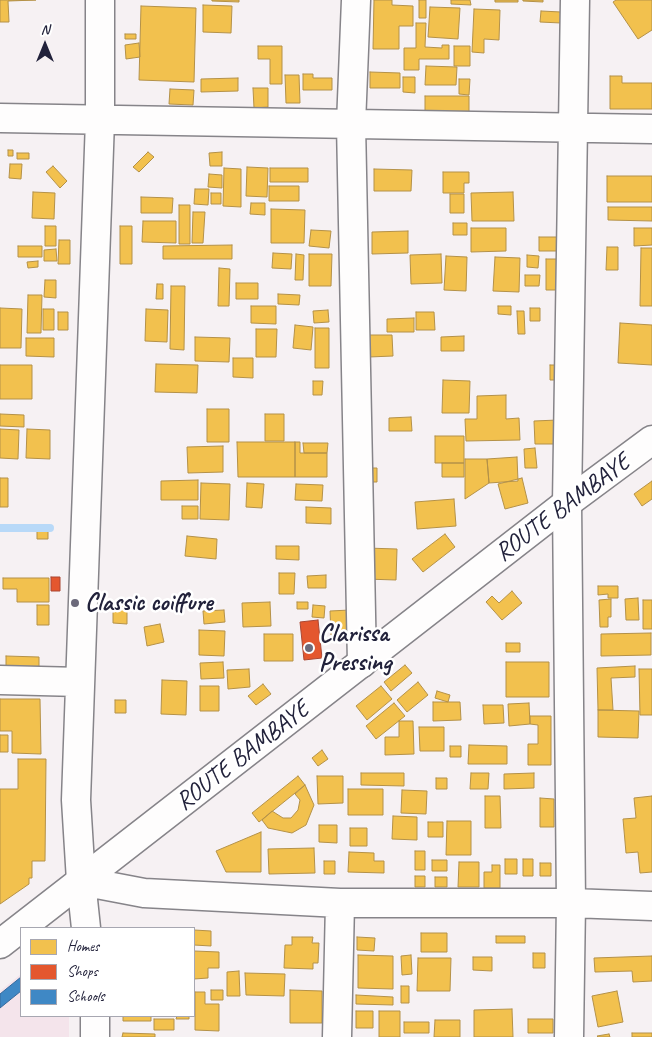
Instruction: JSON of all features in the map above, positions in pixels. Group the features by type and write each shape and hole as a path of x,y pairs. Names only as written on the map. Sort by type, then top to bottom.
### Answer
{"street":[{"path":"86,927 76,800 100,120 100,0"},
{"path":"356,0 351,124 362,663"},
{"path":"570,1037 571,903 568,503 575,0"},
{"path":"0,118 652,128"},
{"name":"ROUTE BAMBAYE","path":"22,927 568,503 652,440"},
{"path":"0,680 80,682"},
{"path":"81,881 144,893 340,903 571,903 652,906"},
{"path":"337,1037 340,903"},
{"name":"ROUTE BAMBAYE","path":"0,944 20,928"},
{"path":"95,1017 95,1037"}],"shaded area":[{"path":"20,975 20,1017 69,1017 69,1037 0,1037 0,991"}],"building: Homes":[{"path":"0,0 36,0 8,1 9,22 0,22"},
{"path":"239,0 239,2 212,1"},
{"path":"374,0 392,0 392,5 413,6 413,26 399,26 399,49 373,49"},
{"path":"419,0 426,0 426,18 419,18"},
{"path":"451,0 470,0 471,5 451,4"},
{"path":"495,0 518,0 518,2 495,2"},
{"path":"543,0 543,2 523,1"},
{"path":"616,0 652,0 652,30 638,39 613,2"},
{"path":"203,5 232,6 231,33 203,32"},
{"path":"141,6 196,8 194,82 139,80"},
{"path":"430,7 460,8 458,39 428,37"},
{"path":"474,9 500,10 499,40 484,39 484,53 472,52"},
{"path":"541,11 561,12 561,23 540,22"},
{"path":"416,23 426,23 425,47 442,48 442,45 449,45 449,59 419,59 419,70 404,70 404,48 416,48"},
{"path":"125,34 136,34 136,39 125,39"},
{"path":"139,43 140,57 126,59 125,45"},
{"path":"258,46 282,46 282,84 270,84 270,59 258,59"},
{"path":"454,46 470,46 470,66 454,66"},
{"path":"426,66 457,67 456,85 425,85"},
{"path":"370,72 400,73 400,88 370,88"},
{"path":"303,74 313,74 313,78 332,78 332,90 303,90"},
{"path":"285,75 299,75 300,103 286,103"},
{"path":"610,76 622,76 622,83 652,83 652,109 610,109"},
{"path":"403,77 415,77 415,93 403,92"},
{"path":"238,78 238,91 201,92 201,79"},
{"path":"459,79 470,79 469,95 459,94"},
{"path":"253,88 268,88 268,107 254,108"},
{"path":"170,89 194,90 193,105 169,104"},
{"path":"425,96 469,96 469,113 425,112"},
{"path":"8,150 13,150 13,156 8,156"},
{"path":"148,152 154,157 139,172 133,167"},
{"path":"222,152 222,166 210,166 209,153"},
{"path":"17,153 29,153 29,159 17,159"},
{"path":"10,164 22,164 21,179 9,178"},
{"path":"53,166 67,181 60,188 46,172"},
{"path":"247,167 268,168 267,197 246,196"},
{"path":"224,168 241,169 241,207 223,206"},
{"path":"270,168 308,168 308,182 270,182"},
{"path":"374,169 412,170 411,191 374,191"},
{"path":"443,172 469,172 469,183 464,183 464,193 443,193"},
{"path":"209,174 222,175 222,188 208,187"},
{"path":"607,176 652,176 652,202 607,202"},
{"path":"269,186 299,186 299,201 269,201"},
{"path":"195,189 209,189 208,205 194,204"},
{"path":"33,192 55,193 54,219 32,218"},
{"path":"513,192 514,221 472,221 471,193"},
{"path":"211,193 221,193 221,204 211,204"},
{"path":"450,194 464,194 464,213 450,213"},
{"path":"141,197 173,198 172,213 141,213"},
{"path":"251,203 265,203 265,215 250,214"},
{"path":"179,205 190,205 190,244 179,244"},
{"path":"608,207 652,207 652,221 608,220"},
{"path":"271,209 305,210 304,243 271,243"},
{"path":"193,212 205,212 203,243 192,243"},
{"path":"143,221 176,221 176,243 142,242"},
{"path":"453,223 467,223 467,235 453,235"},
{"path":"45,226 56,226 56,246 45,246"},
{"path":"120,226 132,226 132,264 120,264"},
{"path":"471,228 506,228 506,251 471,252"},
{"path":"634,228 652,228 652,245 634,246"},
{"path":"311,230 331,231 329,248 309,246"},
{"path":"408,231 408,253 372,254 372,232"},
{"path":"539,237 560,237 560,251 539,251"},
{"path":"59,240 70,240 70,264 58,264"},
{"path":"232,245 232,259 163,259 163,246"},
{"path":"18,246 42,246 42,257 18,257"},
{"path":"607,247 618,247 618,270 606,270"},
{"path":"641,248 652,248 652,306 640,306"},
{"path":"56,249 57,261 44,261 44,250"},
{"path":"273,253 292,254 291,269 272,268"},
{"path":"296,254 304,255 303,280 295,280"},
{"path":"309,254 332,254 331,286 309,286"},
{"path":"441,254 442,283 411,284 410,255"},
{"path":"527,255 539,256 538,268 527,267"},
{"path":"446,256 467,257 466,291 444,290"},
{"path":"495,257 520,258 519,292 493,291"},
{"path":"546,259 561,259 561,290 546,290"},
{"path":"38,261 38,267 28,268 27,262"},
{"path":"219,268 230,269 229,306 218,306"},
{"path":"525,275 540,275 539,286 525,286"},
{"path":"45,280 56,280 56,298 44,297"},
{"path":"236,283 258,283 258,299 236,299"},
{"path":"157,284 163,284 163,299 156,299"},
{"path":"171,286 185,286 184,350 170,349"},
{"path":"278,294 300,295 299,305 278,304"},
{"path":"28,295 42,295 41,333 27,333"},
{"path":"251,306 276,306 276,324 251,323"},
{"path":"498,306 511,306 511,315 498,314"},
{"path":"0,308 22,309 21,348 0,348"},
{"path":"530,308 540,308 540,321 530,321"},
{"path":"43,309 54,309 54,330 43,330"},
{"path":"146,309 168,310 167,342 145,341"},
{"path":"328,310 329,322 314,323 313,311"},
{"path":"517,311 524,311 525,334 518,334"},
{"path":"58,312 68,312 68,330 58,330"},
{"path":"416,312 434,312 435,330 416,330"},
{"path":"414,318 414,332 387,332 387,319"},
{"path":"620,323 652,325 652,365 618,363"},
{"path":"295,325 313,327 311,350 293,348"},
{"path":"315,328 329,328 329,368 315,368"},
{"path":"256,329 277,329 276,357 256,357"},
{"path":"368,335 392,335 393,356 369,357"},
{"path":"464,336 464,351 441,351 441,337"},
{"path":"195,337 230,338 229,362 195,361"},
{"path":"26,338 54,338 54,357 26,356"},
{"path":"233,358 253,358 253,378 233,377"},
{"path":"156,364 198,365 197,393 155,392"},
{"path":"0,365 32,365 32,399 0,399"},
{"path":"550,365 562,365 562,380 550,380"},
{"path":"443,380 470,381 469,413 442,413"},
{"path":"313,381 323,381 322,395 313,395"},
{"path":"506,395 506,419 519,418 520,440 466,441 465,419 477,419 477,396"},
{"path":"207,409 229,409 229,442 207,442"},
{"path":"0,414 24,415 24,427 0,426"},
{"path":"265,414 284,414 284,441 265,441"},
{"path":"411,417 412,431 389,431 389,418"},
{"path":"558,420 559,444 535,444 534,421"},
{"path":"0,429 19,430 18,459 0,458"},
{"path":"27,429 50,430 50,459 26,458"},
{"path":"435,436 464,436 464,463 435,463"},
{"path":"237,442 295,442 295,477 238,477"},
{"path":"295,442 300,442 300,453 327,453 327,477 295,477"},
{"path":"303,443 328,443 327,453 304,453"},
{"path":"223,446 223,472 188,473 187,447"},
{"path":"535,448 537,468 525,468 524,449"},
{"path":"517,457 518,481 489,483 487,459"},
{"path":"465,459 487,459 489,483 465,499"},
{"path":"442,463 464,463 464,477 442,477"},
{"path":"366,468 377,468 377,482 366,482"},
{"path":"0,478 8,478 8,507 0,507"},
{"path":"522,478 528,503 505,509 498,484"},
{"path":"198,480 198,500 161,500 161,481"},
{"path":"652,481 652,499 642,506 634,494"},
{"path":"201,483 230,484 229,520 200,519"},
{"path":"247,483 264,484 262,508 246,507"},
{"path":"296,484 323,485 322,501 295,500"},
{"path":"454,499 456,526 417,529 415,502"},
{"path":"182,506 198,506 198,519 182,519"},
{"path":"306,507 331,508 331,524 306,523"},
{"path":"37,530 48,530 48,539 37,539"},
{"path":"445,534 455,547 423,572 412,559"},
{"path":"187,536 217,539 216,559 185,556"},
{"path":"276,546 299,546 299,560 276,559"},
{"path":"366,548 397,549 396,580 365,579"},
{"path":"279,573 295,573 294,594 279,594"},
{"path":"326,575 326,588 308,588 307,576"},
{"path":"3,578 49,578 49,602 17,602 17,589 3,589"},
{"path":"598,586 618,586 618,598 608,598 608,594 598,595"},
{"path":"512,591 522,603 502,620 486,602 492,596 499,603"},
{"path":"638,598 639,620 626,620 625,599"},
{"path":"611,599 611,617 608,617 608,627 600,627 599,600"},
{"path":"643,600 652,600 652,629 643,629"},
{"path":"270,602 271,626 243,627 242,603"},
{"path":"297,602 308,602 308,609 297,609"},
{"path":"113,604 127,604 127,624 113,623"},
{"path":"37,605 49,605 49,625 37,625"},
{"path":"313,605 325,606 324,618 312,617"},
{"path":"224,610 225,622 204,624 203,611"},
{"path":"350,610 350,635 331,635 330,611"},
{"path":"160,624 164,642 147,646 144,627"},
{"path":"199,630 225,631 224,656 199,655"},
{"path":"651,633 651,655 601,656 601,634"},
{"path":"264,634 293,634 293,661 264,661"},
{"path":"506,643 520,643 520,652 506,652"},
{"path":"6,656 39,657 39,672 6,672"},
{"path":"223,662 224,678 201,679 200,663"},
{"path":"506,662 549,662 549,697 506,697"},
{"path":"405,665 412,673 391,691 384,682"},
{"path":"635,666 635,677 611,678 613,710 598,710 597,668"},
{"path":"249,669 250,687 228,689 227,670"},
{"path":"639,669 652,669 652,715 640,715"},
{"path":"162,680 187,681 186,715 161,714"},
{"path":"418,682 428,695 407,712 397,700"},
{"path":"263,684 271,694 256,705 248,696"},
{"path":"200,686 219,686 219,711 200,711"},
{"path":"381,686 392,699 367,720 356,706"},
{"path":"437,691 450,695 448,702 435,698"},
{"path":"0,699 40,699 41,754 12,753 12,731 0,731"},
{"path":"115,700 126,700 126,713 115,713"},
{"path":"433,702 460,702 461,720 433,721"},
{"path":"394,703 405,716 376,739 366,726"},
{"path":"529,703 530,724 509,726 508,704"},
{"path":"483,705 503,705 504,723 484,724"},
{"path":"598,710 639,711 638,738 598,737"},
{"path":"530,716 551,716 551,765 528,765 528,744 538,744 538,725 530,724"},
{"path":"399,721 413,721 414,754 385,755 385,737 399,737"},
{"path":"419,727 444,727 444,751 420,751"},
{"path":"0,735 8,735 8,752 0,752"},
{"path":"469,745 507,746 507,764 468,764"},
{"path":"450,746 461,746 461,757 450,757"},
{"path":"322,750 328,759 318,766 312,758"},
{"path":"18,759 46,759 45,861 32,861 32,878 29,878 29,884 0,904 0,789 18,789"},
{"path":"361,773 404,773 404,786 361,785"},
{"path":"471,773 489,773 488,789 470,789"},
{"path":"534,773 534,788 504,789 504,774"},
{"path":"298,776 305,785 259,822 252,813"},
{"path":"317,776 343,776 343,803 318,804"},
{"path":"436,778 447,778 447,789 436,789"},
{"path":"305,785 314,805 306,825 292,833 268,828 262,820 272,811 283,818 291,818 298,810 300,800 295,794"},
{"path":"348,789 383,789 383,815 348,815"},
{"path":"402,790 427,791 426,814 401,813"},
{"path":"485,796 500,796 501,828 485,828"},
{"path":"652,796 652,872 640,873 638,852 626,853 623,819 636,818 634,798"},
{"path":"540,798 554,799 554,827 540,827"},
{"path":"393,816 417,817 417,840 392,839"},
{"path":"447,821 471,821 471,855 446,855"},
{"path":"428,822 443,822 443,837 428,837"},
{"path":"319,825 337,825 337,843 319,842"},
{"path":"350,828 367,828 367,846 350,846"},
{"path":"261,832 261,872 226,872 216,851"},
{"path":"314,848 315,873 269,874 268,849"},
{"path":"415,851 425,851 425,870 415,870"},
{"path":"349,852 374,853 374,861 384,861 384,873 348,872"},
{"path":"505,859 517,859 517,874 505,874"},
{"path":"523,859 533,859 533,876 523,876"},
{"path":"432,860 447,860 447,871 432,871"},
{"path":"324,861 335,861 335,874 324,874"},
{"path":"459,862 479,862 479,887 458,887"},
{"path":"540,863 551,863 551,876 540,876"},
{"path":"492,865 500,865 500,888 484,888 484,872 492,872"},
{"path":"415,876 425,876 425,887 415,887"},
{"path":"435,877 447,877 447,887 435,887"},
{"path":"195,930 211,931 211,946 195,945"},
{"path":"421,933 447,933 447,952 421,952"},
{"path":"496,936 525,936 525,943 496,943"},
{"path":"292,937 313,937 312,943 319,943 318,963 313,963 313,969 284,968 285,945 292,945"},
{"path":"357,937 375,938 374,951 357,950"},
{"path":"195,951 219,952 219,968 208,968 208,978 195,979"},
{"path":"533,953 545,953 545,968 533,968"},
{"path":"358,955 393,956 393,989 358,988"},
{"path":"411,955 412,974 402,975 401,956"},
{"path":"652,956 652,981 633,982 632,971 595,972 594,958"},
{"path":"473,957 492,957 492,971 473,970"},
{"path":"418,958 451,958 450,991 417,991"},
{"path":"239,971 240,996 227,996 227,972"},
{"path":"245,973 285,974 284,996 246,995"},
{"path":"401,986 409,986 409,1003 401,1003"},
{"path":"211,990 223,990 223,1000 211,1000"},
{"path":"290,990 322,991 322,1023 290,1023"},
{"path":"617,991 623,1022 598,1027 592,996"},
{"path":"195,992 205,992 205,1004 219,1004 219,1031 195,1030"},
{"path":"356,995 393,997 393,1005 356,1004"},
{"path":"512,1009 513,1037 474,1037 474,1010"},
{"path":"356,1011 373,1011 373,1028 356,1028"},
{"path":"379,1011 400,1011 400,1037 379,1037"},
{"path":"123,1017 151,1017 151,1021 123,1021"},
{"path":"177,1017 189,1017 189,1019 176,1019"},
{"path":"154,1019 174,1019 174,1030 154,1030"},
{"path":"528,1019 553,1019 553,1033 528,1033"},
{"path":"435,1020 460,1020 460,1037 434,1037"},
{"path":"404,1022 429,1022 429,1033 404,1033"},
{"path":"123,1033 155,1034 155,1037 122,1037"},
{"path":"632,1033 652,1033 652,1037 632,1037"},
{"path":"609,1034 610,1037 597,1036"}],"building: Shops":[{"path":"51,577 60,577 60,591 51,591"},
{"path":"318,620 322,658 304,660 300,622"}],"building: Schools":[{"path":"20,978 20,992 0,1008 0,994"}],"waterway":[{"path":"0,528 50,528"}],"place":[{"name":"Classic coiffure","path":"75,603"},
{"name":"Clarissa Pressing","path":"309,648"}]}
